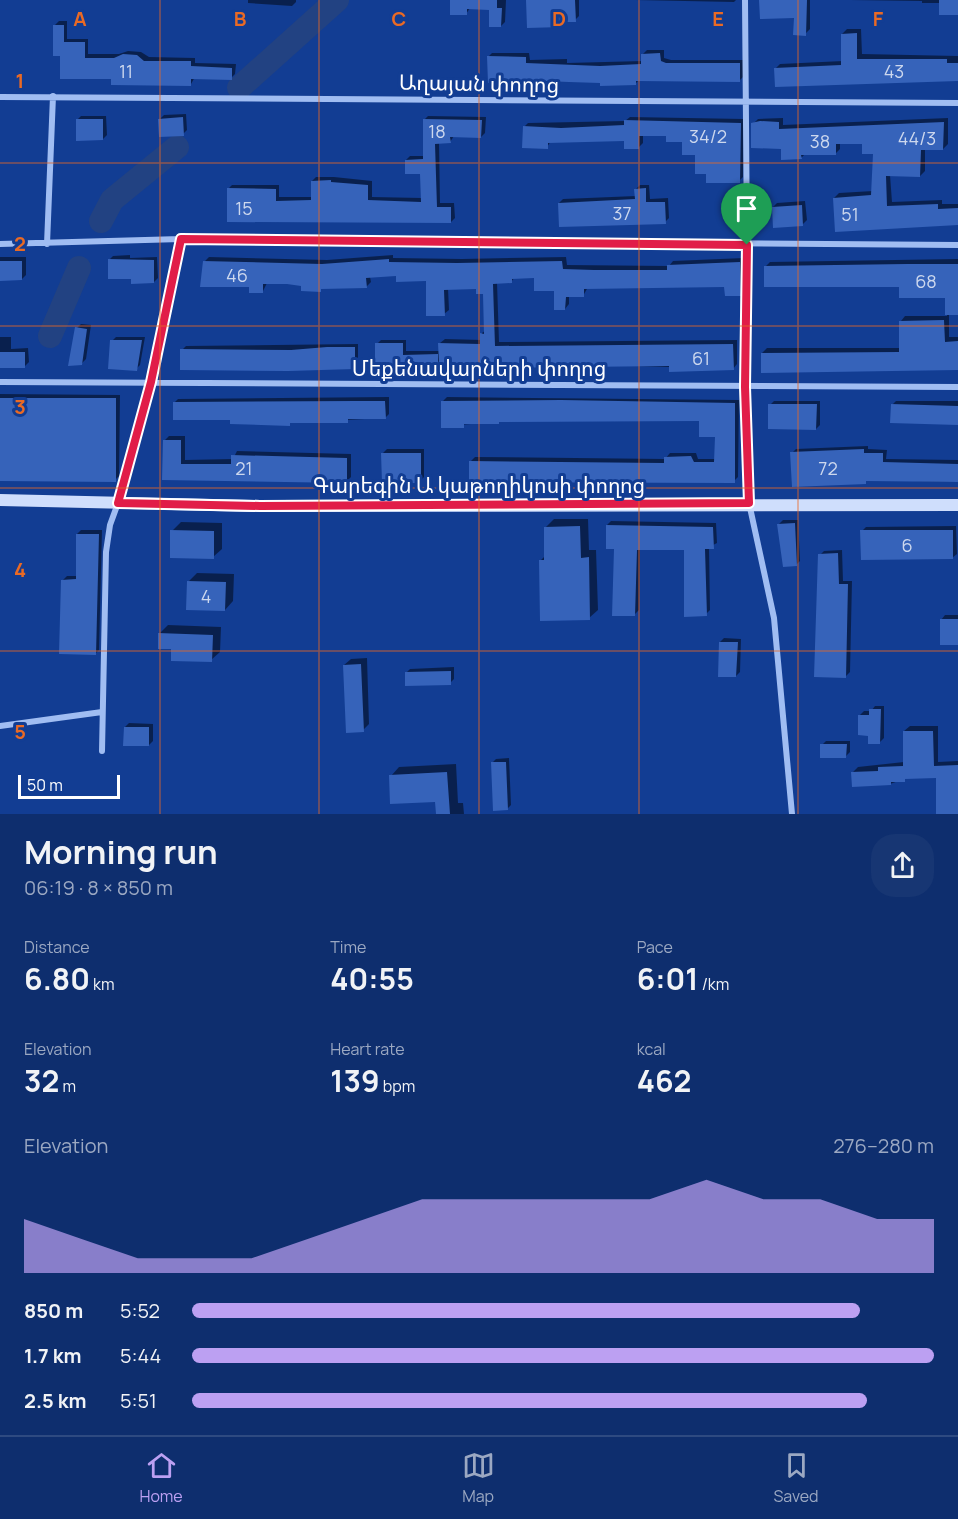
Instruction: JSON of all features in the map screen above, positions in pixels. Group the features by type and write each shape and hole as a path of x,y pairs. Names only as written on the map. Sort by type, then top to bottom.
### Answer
{"street":[{"path":"746,0 745,387 749,503 774,618 792,814"},
{"name":"Աղայան փողոց","path":"0,96 958,102"},
{"path":"47,244 53,96"},
{"path":"102,751 106,552 110,525 151,382 181,239"},
{"path":"0,244 181,239 958,245"},
{"name":"Մեքենավարների փողոց","path":"0,382 958,387"},
{"name":"Գարեգին Ա կաթողիկոսի փողոց","path":"0,500 260,506 749,503 958,505"},
{"path":"0,726 102,712"}],"building":[{"path":"450,0 497,0 497,8 502,8 501,27 489,27 489,10 467,9 467,15 450,15"},
{"path":"526,0 575,0 576,22 562,22 562,27 527,28"},
{"path":"759,0 807,0 806,36 793,35 794,18 760,19"},
{"path":"939,0 958,0 958,15 939,15"},
{"path":"53,25 64,25 64,42 85,42 85,58 114,58 123,54 137,55 144,61 191,61 191,66 232,68 232,80 191,79 191,86 111,85 111,79 60,79 60,56 53,56"},
{"path":"857,33 857,59 947,59 947,63 958,63 958,81 775,87 774,68 841,65 841,34"},
{"path":"660,53 661,61 666,63 740,63 740,82 636,81 636,85 600,86 600,83 538,81 488,83 487,56 526,57 526,63 600,66 641,64 641,54"},
{"path":"183,117 184,136 159,137 158,119"},
{"path":"76,119 103,119 103,140 76,141"},
{"path":"423,119 482,120 481,138 450,137 451,143 435,144 437,207 451,207 451,223 227,222 227,188 276,189 276,201 311,200 311,181 331,180 331,182 368,185 368,200 421,202 420,174 405,174 405,160 423,159"},
{"path":"624,120 741,123 740,183 706,183 706,174 695,174 695,155 682,155 682,142 666,142 666,136 639,136 639,149 624,149 624,141 548,143 548,149 522,148 523,126 561,128 624,125"},
{"path":"779,122 779,129 944,122 943,150 921,150 920,177 886,176 887,206 938,204 938,209 958,208 958,225 835,232 833,198 871,195 873,154 862,154 862,144 836,144 836,155 801,155 802,159 781,160 781,149 751,148 751,123"},
{"path":"646,188 646,202 665,202 666,224 559,227 558,203 635,199 634,189"},
{"path":"802,205 803,226 773,228 772,207"},
{"path":"108,259 154,260 154,283 131,284 131,279 108,279"},
{"path":"389,259 389,262 457,263 562,261 563,269 594,270 667,270 667,265 740,262 741,296 725,296 724,287 584,289 584,297 566,297 565,310 554,310 554,291 534,291 534,278 512,279 512,283 493,284 495,346 733,344 734,370 669,372 669,366 494,368 494,363 439,364 438,343 480,344 480,333 484,334 483,294 476,294 476,289 444,290 445,316 426,316 426,281 396,282 396,276 366,278 367,288 321,289 321,292 301,291 301,286 287,284 263,284 263,293 249,293 249,287 200,287 203,261 322,264"},
{"path":"0,261 22,261 22,280 0,281"},
{"path":"958,264 958,315 945,315 945,298 899,298 899,287 764,287 764,266"},
{"path":"944,320 945,342 958,341 958,370 761,373 761,353 899,352 899,321"},
{"path":"75,327 87,329 82,365 68,366"},
{"path":"110,340 142,340 137,371 108,369"},
{"path":"375,343 403,343 403,355 438,354 438,364 375,365"},
{"path":"355,347 355,369 180,370 180,349 291,350"},
{"path":"0,352 25,352 25,368 0,368"},
{"path":"0,398 116,398 116,482 0,481"},
{"path":"561,400 735,403 735,483 469,482 469,461 664,463 664,457 691,456 694,462 714,462 715,437 699,437 699,421 499,422 499,424 464,424 464,428 441,428 441,401"},
{"path":"385,401 386,419 348,419 348,423 290,423 290,426 230,424 230,420 173,420 173,402"},
{"path":"768,404 817,404 816,430 768,429"},
{"path":"891,404 958,406 958,425 890,423"},
{"path":"163,440 181,440 181,464 231,464 231,455 347,458 347,483 162,480"},
{"path":"864,449 864,453 883,453 883,462 958,464 958,482 866,481 866,484 792,487 790,452"},
{"path":"381,453 421,453 421,483 382,483"},
{"path":"795,523 797,566 783,567 777,524"},
{"path":"606,525 713,527 714,549 705,549 707,616 684,617 684,550 637,550 635,616 612,616 614,549 606,549"},
{"path":"580,526 581,558 589,557 590,620 540,621 539,560 544,560 544,527"},
{"path":"170,530 214,531 214,559 170,558"},
{"path":"860,530 953,530 953,559 861,560"},
{"path":"76,534 99,534 96,655 59,654 61,580 76,579"},
{"path":"838,553 839,584 848,584 846,678 814,677 818,554"},
{"path":"187,581 226,582 225,611 186,610"},
{"path":"940,619 958,619 958,645 940,645"},
{"path":"158,633 213,635 212,662 171,661 171,649 158,649"},
{"path":"719,642 738,642 736,677 718,677"},
{"path":"361,664 364,732 346,733 343,665"},
{"path":"451,671 451,685 405,686 405,672"},
{"path":"869,709 881,709 880,744 868,744 868,736 858,735 858,715 869,715"},
{"path":"124,727 149,727 149,746 123,746"},
{"path":"903,731 933,731 934,766 958,765 958,814 936,814 936,778 905,779 905,782 891,782 891,785 852,787 851,772 878,771 878,767 903,766"},
{"path":"820,744 847,744 846,758 820,758"},
{"path":"491,762 506,762 508,810 493,811"},
{"path":"447,772 450,814 436,814 435,802 390,804 389,775"}],"waterway":[{"path":"239,88 337,0"},
{"path":"101,221 112,200 177,147"},
{"path":"50,336 79,268"}],"route":[{"path":"181,239 747,245 745,387 749,503 260,506 118,503 151,382 181,239"}]}
